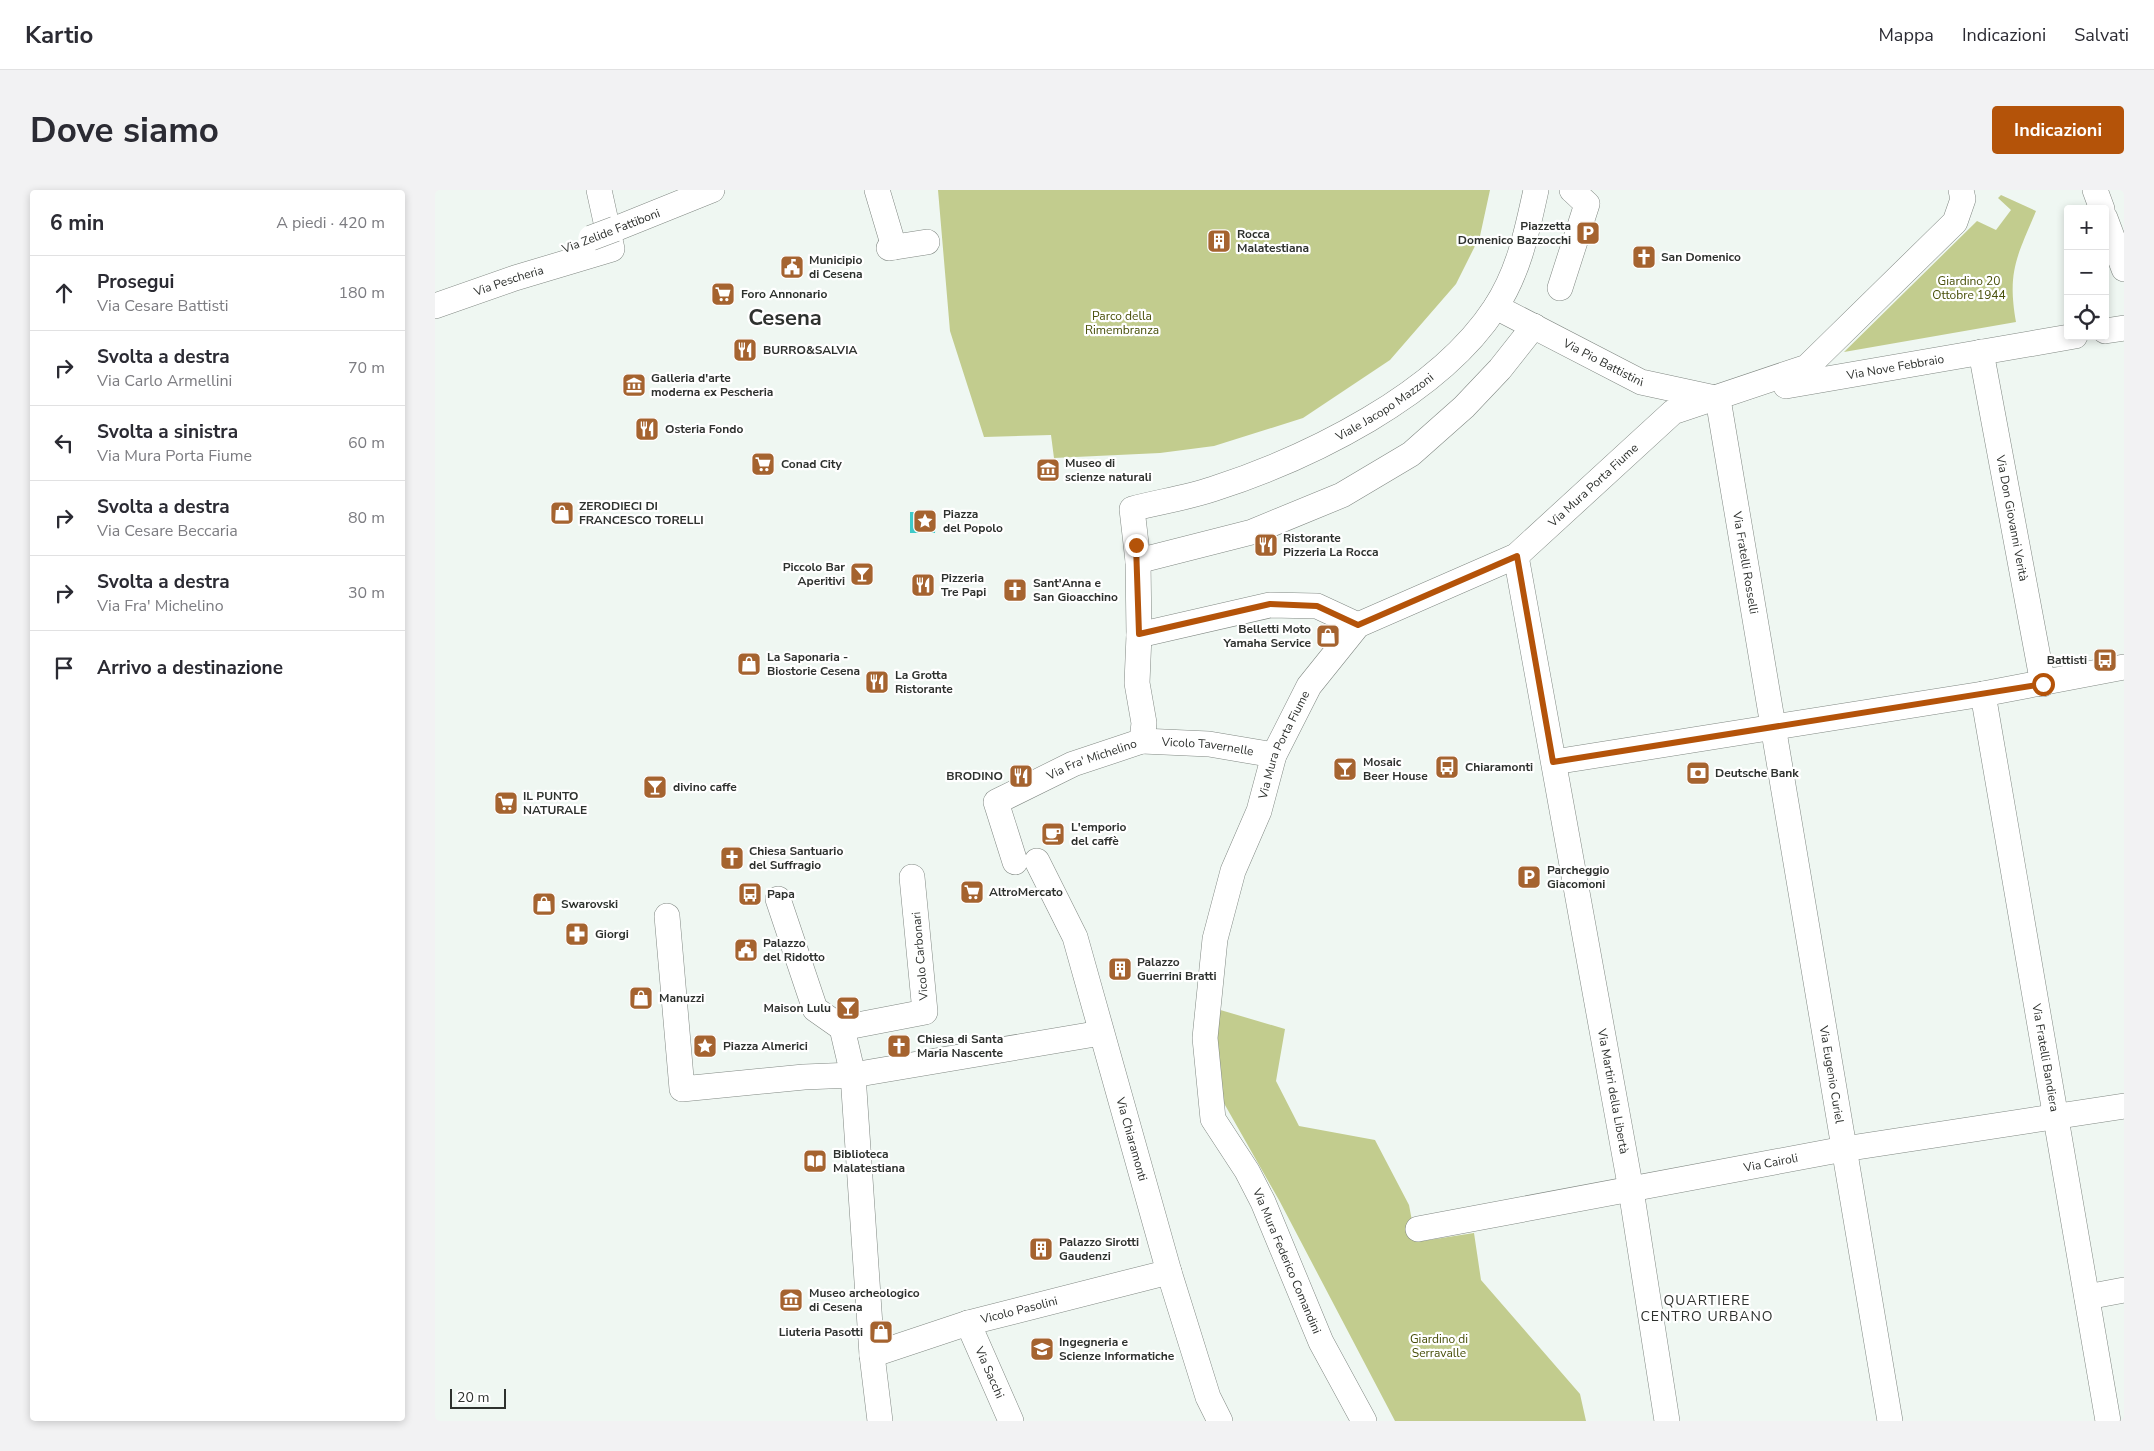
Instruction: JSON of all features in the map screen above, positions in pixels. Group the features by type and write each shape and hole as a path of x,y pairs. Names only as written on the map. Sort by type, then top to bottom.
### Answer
{"street":[{"path":"599,190 606,239"},
{"name":"Via Zelide Fattiboni","path":"515,278 523,265 606,239 712,190"},
{"path":"877,190 892,248 927,242"},
{"name":"Viale Jacopo Mazzoni","path":"1132,509 1213,489 1305,453 1371,420 1424,381 1468,343 1496,307 1522,251 1535,190"},
{"path":"1560,288 1587,204 1572,190"},
{"name":"Via Mura Porta Fiume","path":"1259,811 1273,755 1309,686 1358,625 1517,556 1673,412 1807,367 1955,222 1963,199 1961,190"},
{"path":"2095,190 2101,205"},
{"path":"2109,229 2124,270"},
{"name":"Via Pescheria","path":"435,306 515,278"},
{"name":"Via Pio Battistini","path":"1496,307 1641,382 1718,398"},
{"path":"1138,561 1253,532 1350,490 1411,454 1464,407 1500,369 1534,326"},
{"path":"2109,330 2124,328"},
{"name":"Via Nove Febbraio","path":"1718,398 2064,338"},
{"name":"Via Don Giovanni Verità","path":"1981,352 2043,684"},
{"name":"Via Fratelli Rosselli","path":"1718,398 1775,728"},
{"name":"Via Fra' Michelino","path":"1026,862 996,802 1073,764 1142,741 1144,723 1137,682 1139,634 1138,561 1132,509"},
{"name":"Via Martiri della Libertà","path":"1517,556 1631,1190 1667,1421"},
{"path":"1139,634 1270,604 1317,606 1358,625"},
{"path":"1553,762 1983,694 2124,667"},
{"name":"Via Fratelli Bandiera","path":"1983,694 2108,1421"},
{"name":"Via Eugenio Curiel","path":"1775,728 1890,1421"},
{"name":"Vicolo Tavernelle","path":"1142,741 1209,744 1273,755"},
{"name":"Via Mura Federico Comandini","path":"1259,811 1233,871 1215,939 1205,1038 1213,1119 1247,1171 1263,1202 1321,1342 1364,1421"},
{"name":"Via Chiaramonti","path":"1026,862 1075,937 1169,1272 1208,1398 1220,1421"},
{"name":"Vicolo Carbonari","path":"842,1028 925,1012 912,877"},
{"path":"779,899 815,1009 842,1028 853,1075 872,1355 880,1421"},
{"path":"667,916 682,1089 804,1077 853,1075 1101,1033"},
{"name":"Via Cairoli","path":"1418,1229 1844,1149 2124,1106"},
{"name":"Vicolo Pasolini","path":"872,1355 968,1323 1169,1272"},
{"path":"2087,1297 2124,1290"},
{"name":"Via Sacchi","path":"968,1323 1011,1421"}],"green space":[{"name":"Parco della Rimembranza","path":"938,190 1490,190 1480,236 1456,284 1390,360 1303,418 1214,446 1160,453 1054,458 1051,435 984,437 950,331"},
{"name":"Giardino 20 Ottobre 1944","path":"2001,195 2036,211 2015,265 2013,304 2016,322 1844,352 1977,221 1996,230 2011,210 1998,198"},
{"name":"Giardino di Serravalle","path":"1217,1009 1285,1029 1276,1081 1299,1126 1375,1140 1409,1205 1416,1242 1474,1233 1481,1280 1580,1394 1586,1421 1395,1421 1279,1200 1221,1098 1216,1029"}],"water":[{"path":"910,512 936,512 935,533 910,533"}],"place":[{"name":"Piazzetta Domenico Bazzocchi","path":"1588,233"},
{"name":"Rocca Malatestiana","path":"1219,241"},
{"name":"San Domenico","path":"1644,257"},
{"name":"Municipio di Cesena","path":"792,267"},
{"name":"Foro Annonario","path":"723,294"},
{"name":"BURRO&SALVIA","path":"745,350"},
{"name":"Galleria d'arte moderna ex Pescheria","path":"634,385"},
{"name":"Osteria Fondo","path":"647,429"},
{"name":"Conad City","path":"763,464"},
{"name":"Museo di scienze naturali","path":"1048,470"},
{"name":"ZERODIECI DI FRANCESCO TORELLI","path":"562,513"},
{"name":"Piazza del Popolo","path":"925,521"},
{"name":"Ristorante Pizzeria La Rocca","path":"1266,545"},
{"name":"Piccolo Bar Aperitivi","path":"862,574"},
{"name":"Pizzeria Tre Papi","path":"923,585"},
{"name":"Sant'Anna e San Gioacchino","path":"1015,590"},
{"name":"Belletti Moto Yamaha Service","path":"1328,636"},
{"name":"Battisti","path":"2105,660"},
{"name":"La Saponaria - Biostorie Cesena","path":"749,664"},
{"name":"La Grotta Ristorante","path":"877,682"},
{"name":"Chiaramonti","path":"1447,767"},
{"name":"Mosaic Beer House","path":"1345,769"},
{"name":"Deutsche Bank","path":"1698,773"},
{"name":"BRODINO","path":"1021,776"},
{"name":"divino caffe","path":"655,787"},
{"name":"IL PUNTO NATURALE","path":"506,803"},
{"name":"L'emporio del caffè","path":"1053,834"},
{"name":"Chiesa Santuario del Suffragio","path":"732,858"},
{"name":"Parcheggio Giacomoni","path":"1529,877"},
{"name":"AltroMercato","path":"972,892"},
{"name":"Papa","path":"750,894"},
{"name":"Swarovski","path":"544,904"},
{"name":"Giorgi","path":"577,934"},
{"name":"Palazzo del Ridotto","path":"746,950"},
{"name":"Palazzo Guerrini Bratti","path":"1120,969"},
{"name":"Manuzzi","path":"641,998"},
{"name":"Maison Lulu","path":"848,1008"},
{"name":"Piazza Almerici","path":"705,1046"},
{"name":"Chiesa di Santa Maria Nascente","path":"899,1046"},
{"name":"Biblioteca Malatestiana","path":"815,1161"},
{"name":"Palazzo Sirotti Gaudenzi","path":"1041,1249"},
{"name":"Museo archeologico di Cesena","path":"791,1300"},
{"name":"Liuteria Pasotti","path":"881,1332"},
{"name":"Ingegneria e Scienze Informatiche","path":"1042,1349"}],"district":[{"name":"Cesena","path":"785,318"},
{"name":"QUARTIERE CENTRO URBANO","path":"1707,1308"}],"route":[{"path":"1136,545 1139,634 1270,604 1317,606 1358,625 1517,556 1553,762 2043,684"}]}
